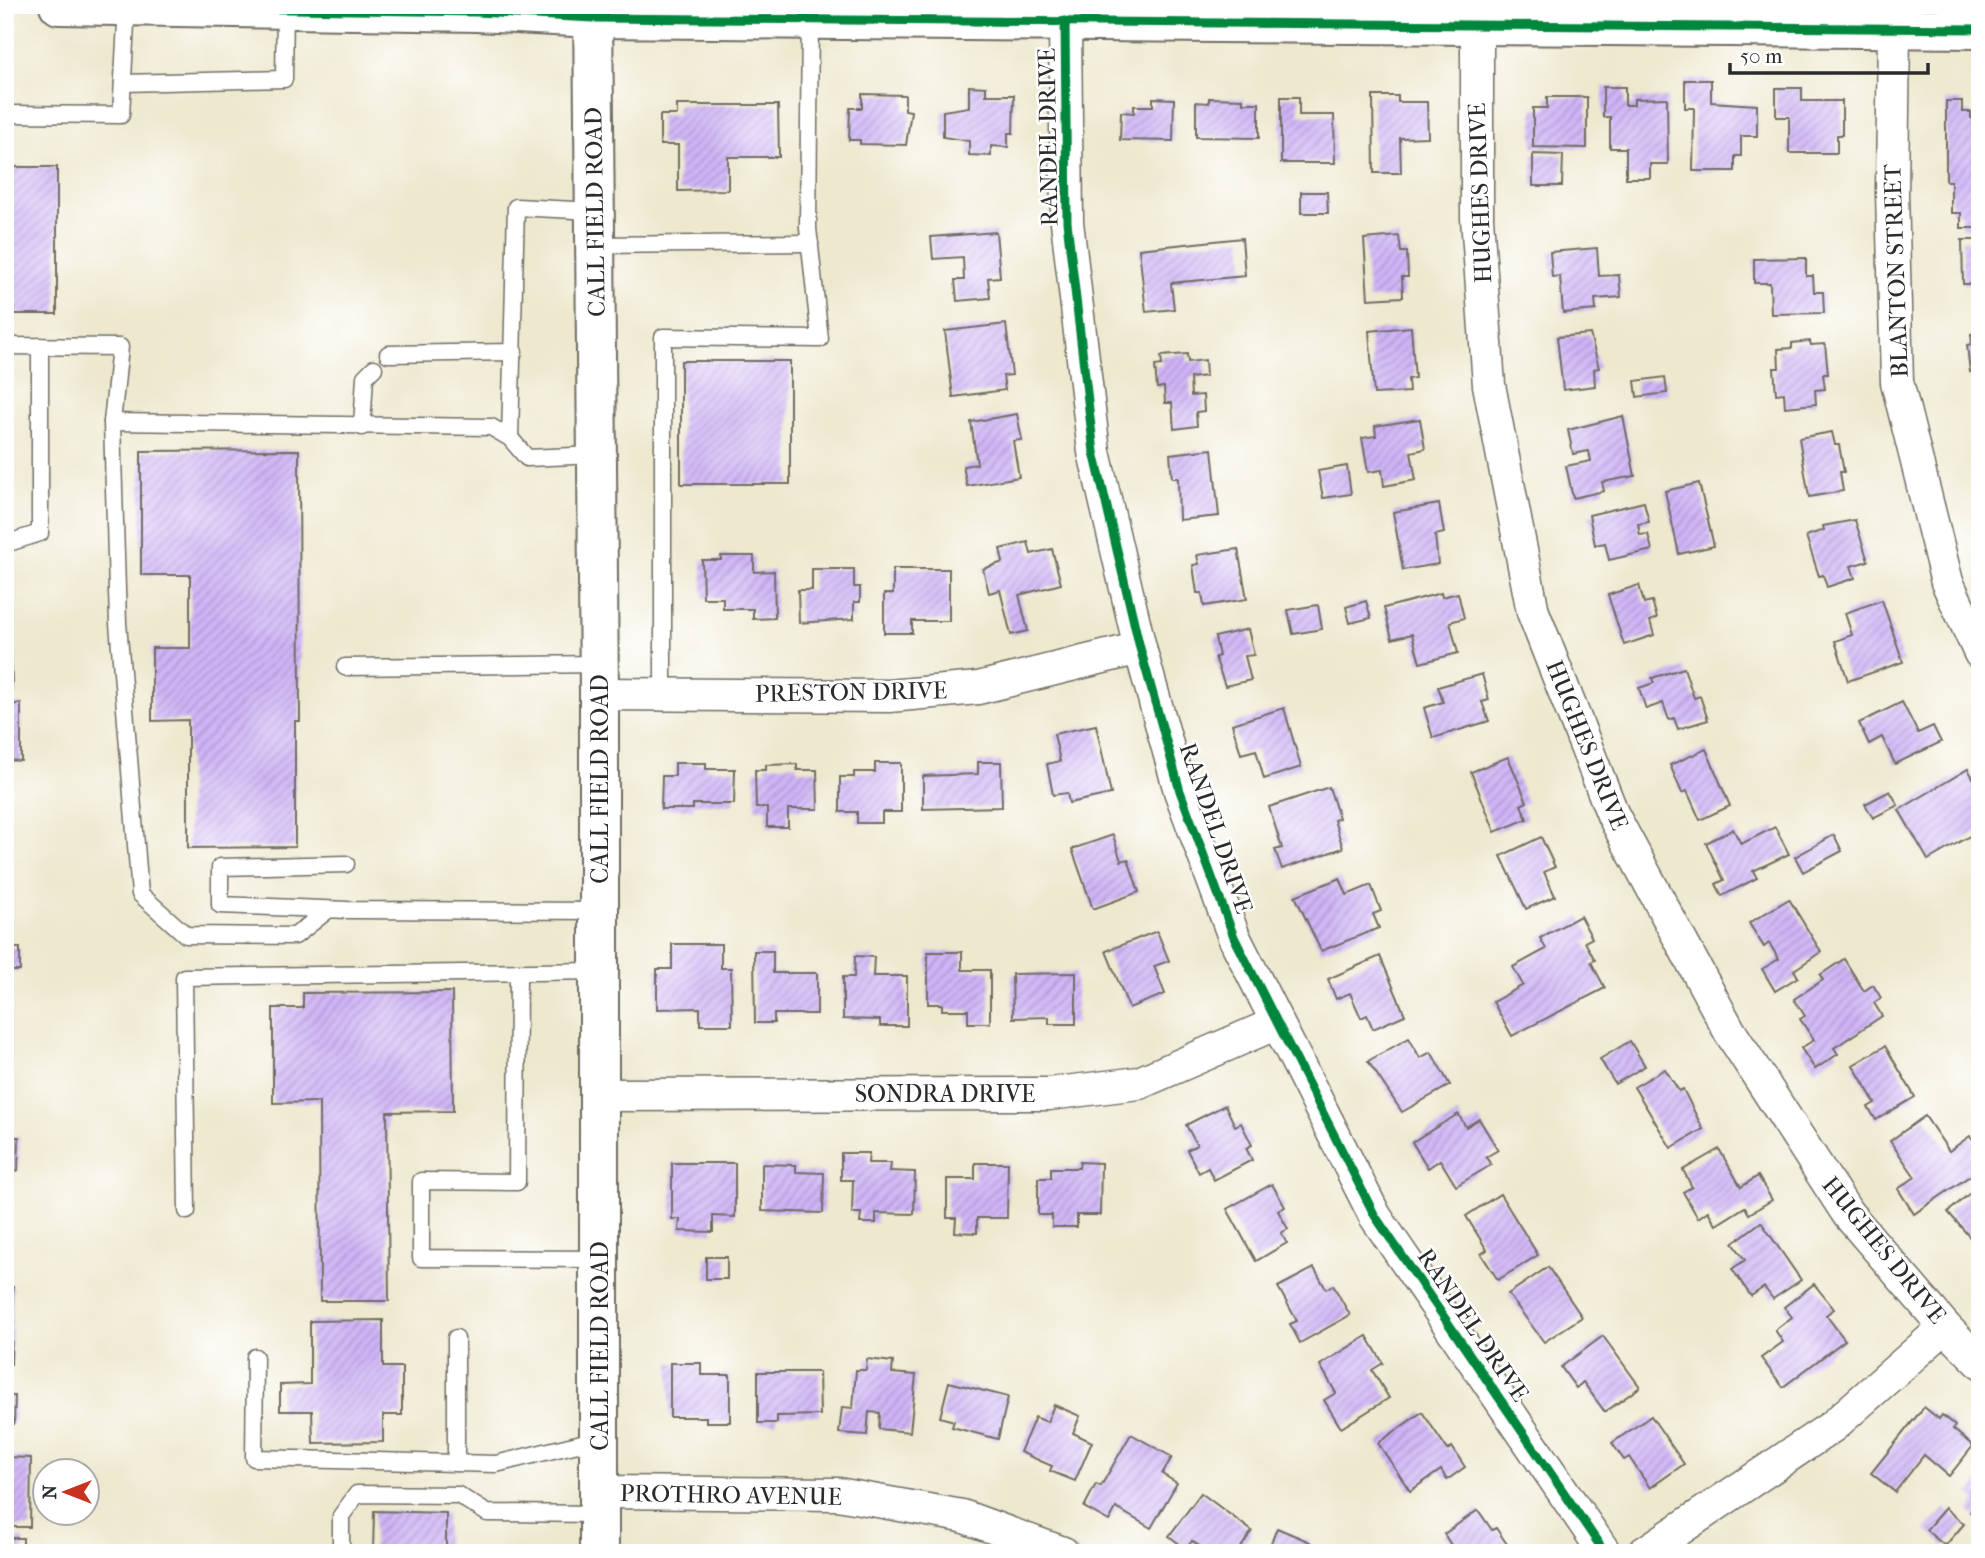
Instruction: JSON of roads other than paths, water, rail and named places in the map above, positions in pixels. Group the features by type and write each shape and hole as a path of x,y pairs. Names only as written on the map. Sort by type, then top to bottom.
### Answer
{"street":[{"path":"59,5 593,12 810,20 1477,25 1888,17 1980,29"},
{"name":"CALL FIELD ROAD","path":"593,12 600,911 599,1553"},
{"name":"BLANTON STREET","path":"1888,17 1897,382 1947,582 1980,653"},
{"name":"RANDEL DRIVE","path":"1065,21 1067,222 1094,452 1140,648 1180,791 1234,937 1375,1216 1605,1553"},
{"name":"HUGHES DRIVE","path":"1477,25 1477,218 1489,385 1533,612 1613,815 1730,1032 1848,1214 1945,1327 1980,1362"},
{"name":"PRESTON DRIVE","path":"599,679 663,694 889,696 965,689 1140,648"},
{"name":"SONDRA DRIVE","path":"599,1095 1049,1094 1139,1083 1277,1023"},
{"path":"1644,1553 1833,1426 1945,1327"},
{"name":"PROTHRO AVENUE","path":"600,1503 838,1494 962,1516 1063,1553"}],"lane":[{"path":"5,114 121,115 127,6"},
{"path":"122,83 284,79 285,9"},
{"path":"663,694 663,337 820,339 810,243 810,20"},
{"path":"510,439 516,207 595,228 810,243"},
{"path":"5,346 120,347 112,422 118,623 140,894 186,935 295,936 328,909"},
{"path":"5,544 40,533 40,346"},
{"path":"388,354 514,352"},
{"path":"362,427 365,377 374,368"},
{"path":"112,422 491,427 510,439 527,458 597,455"},
{"path":"345,667 599,679"},
{"path":"346,864 220,867 220,905 328,909 600,911"},
{"path":"187,1211 184,977 599,971"},
{"path":"517,972 517,1182 421,1181 421,1258 600,1259"},
{"path":"456,1338 456,1463"},
{"path":"255,1357 254,1458 496,1464 601,1438"},
{"path":"341,1553 341,1516 358,1494 458,1495 487,1513 600,1503"}]}
